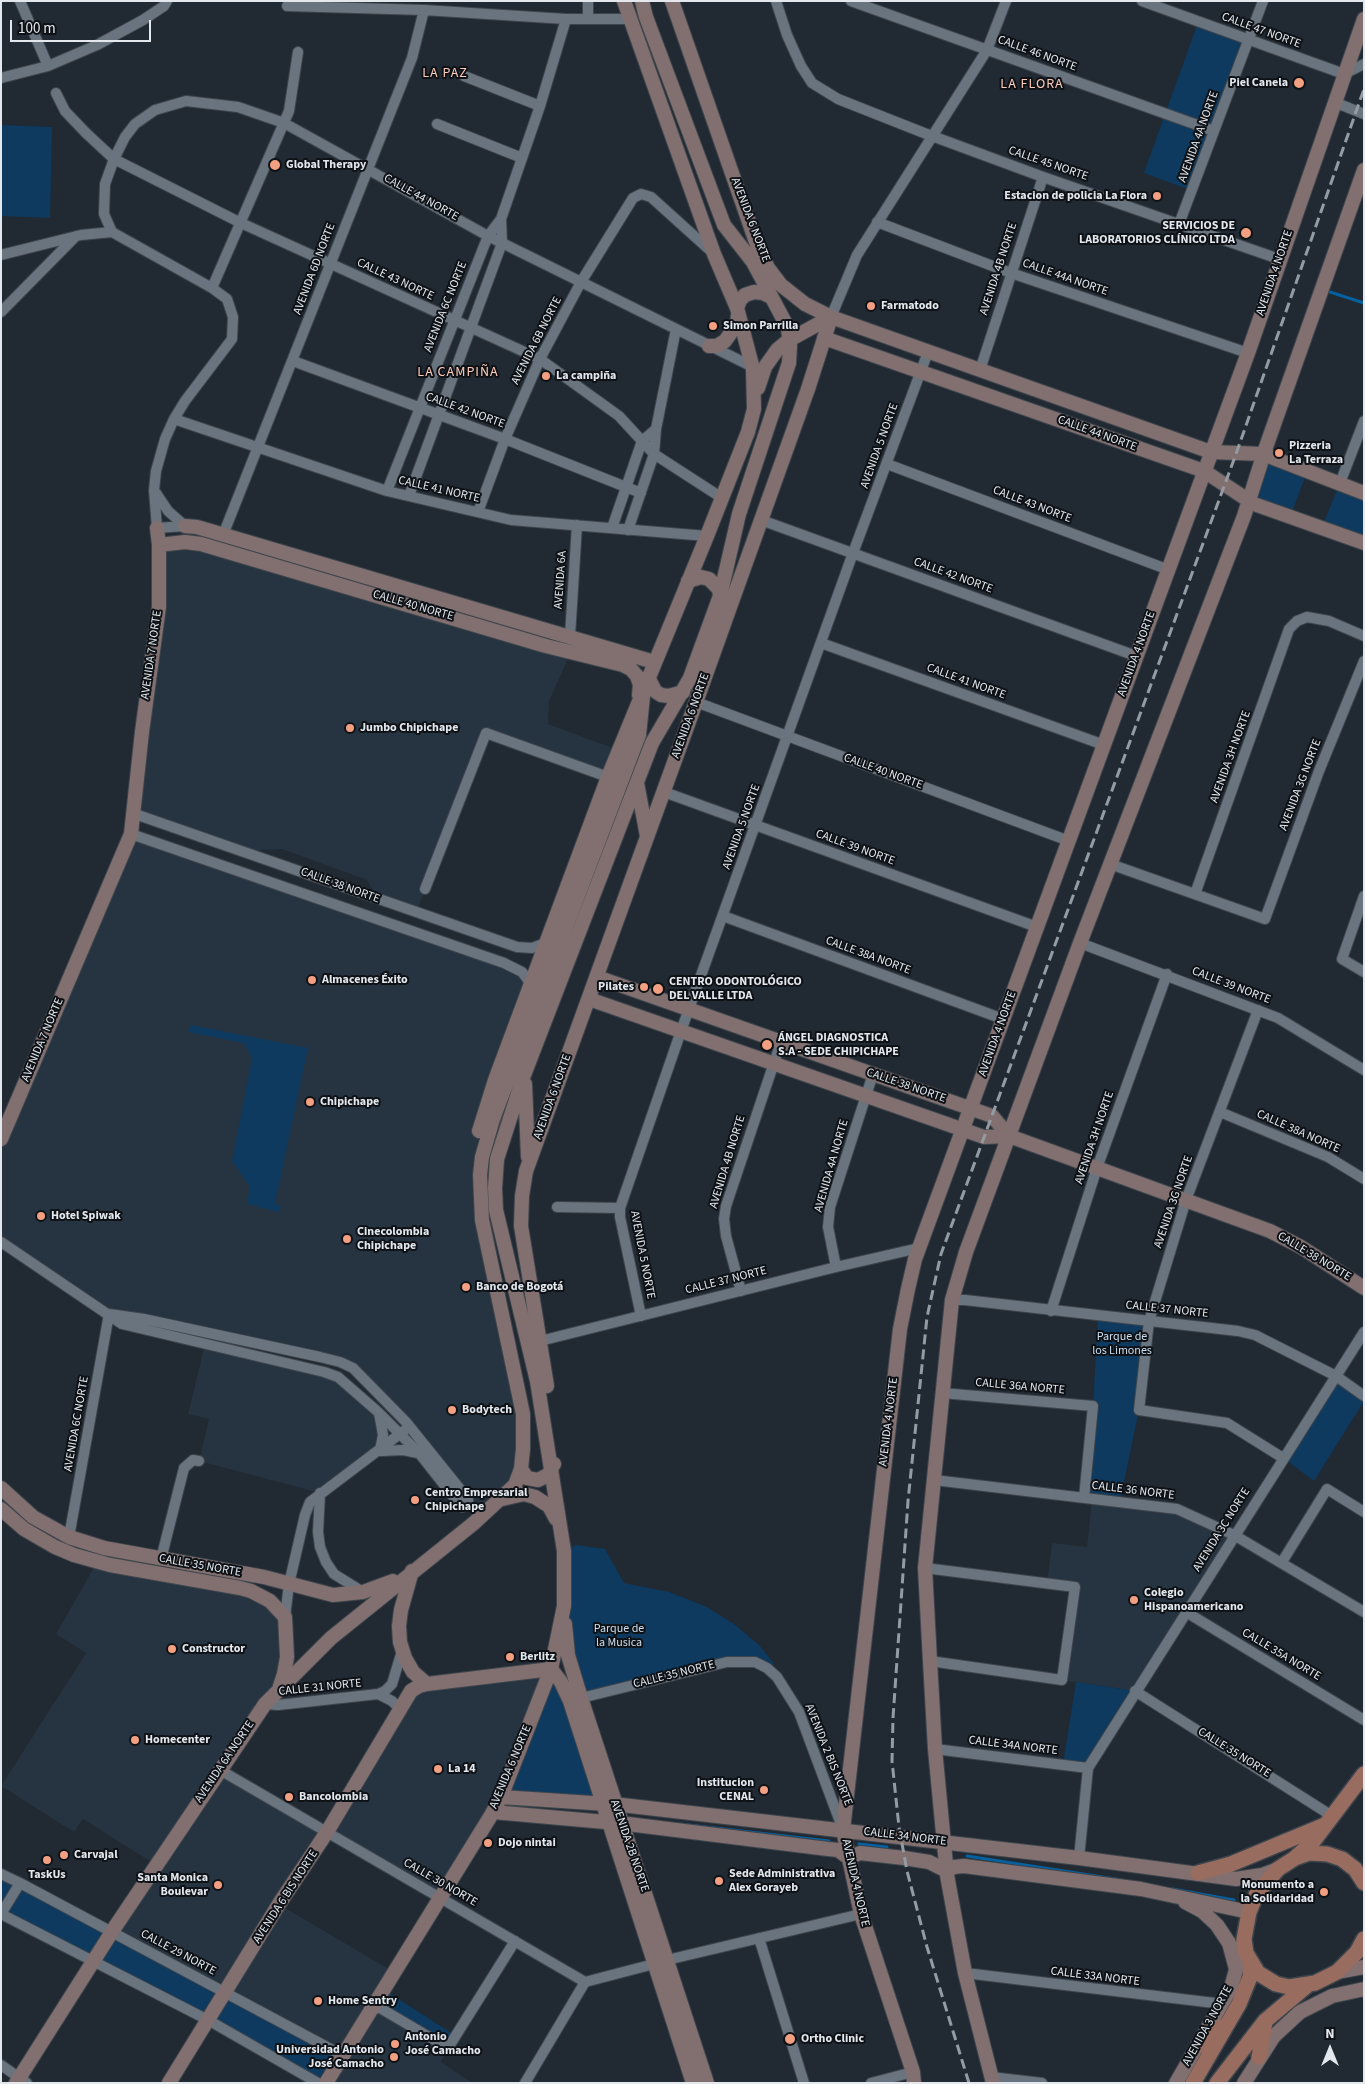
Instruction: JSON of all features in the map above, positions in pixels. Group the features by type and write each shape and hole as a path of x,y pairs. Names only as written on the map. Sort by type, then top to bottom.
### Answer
{"main road":[{"path":"1310,1984 1289,1987 1276,1984 1258,1973 1246,1953 1244,1939 1249,1912 1257,1893 1278,1869 1295,1858 1312,1843 1364,1774"},
{"path":"1198,1874 1231,1864 1329,1820"},
{"path":"1295,1858 1309,1853 1335,1856 1355,1869 1364,1883"},
{"path":"1220,2078 1265,2021 1310,1984 1337,1972 1357,1952 1364,1939"},
{"name":"AVENIDA 3 NORTE","path":"1193,2083 1243,1995 1250,1977 1251,1964"},
{"path":"1259,2057 1265,2021"},
{"path":"1198,2046 1228,2022"}],"street":[{"path":"20,1 48,66"},
{"path":"1,78 48,66 97,45 143,20 164,6 167,1"},
{"path":"588,1 588,19"},
{"path":"624,1 714,254 737,311 753,367 756,397"},
{"name":"AVENIDA 6 NORTE","path":"326,2083 376,2005 493,1812 550,1670 564,1606 564,1551 537,1381 498,1219 496,1167 499,1151 524,1075 652,743 690,678 720,596 739,514 788,369 790,340 788,328 753,262 724,225 663,64 642,1"},
{"name":"AVENIDA 6 NORTE","path":"552,1470 556,1460 557,1439 521,1226 522,1196 529,1163 808,389 831,317 804,304 780,285 768,268 757,246 672,1"},
{"name":"CALLE 45 NORTE","path":"776,1 787,35 801,66 812,83 838,99 1043,177 1279,259"},
{"name":"CALLE 46 NORTE","path":"851,1 1214,131"},
{"path":"500,1500 515,1485 521,1469 524,1433 523,1409 482,1220 472,1187 475,1149 495,1080 608,777 748,432 765,367 775,352 790,340 831,317 858,255 877,222 966,86 987,50 1006,1"},
{"name":"CALLE 47 NORTE","path":"1142,1 1170,6 1248,40 1344,74"},
{"name":"AVENIDA 4A NORTE","path":"1179,224 1262,1"},
{"path":"286,6 424,10 566,19 629,19"},
{"name":"AVENIDA 6D NORTE","path":"223,535 412,58 424,10"},
{"name":"AVENIDA 6C NORTE","path":"387,491 488,236 501,220 540,106 566,19"},
{"name":"AVENIDA 4 NORTE","path":"914,2078 861,1914 843,1830 900,1329 915,1259 1248,353 1279,259 1364,19"},
{"path":"212,288 284,123 292,100 298,52"},
{"path":"1344,74 1364,64"},
{"path":"464,76 540,106"},
{"name":"CALLE 43 NORTE","path":"56,93 65,110 86,134 114,159 241,223 540,359 619,416 654,454 722,498"},
{"name":"CALLE 44 NORTE","path":"112,232 104,214 105,184 114,159 125,137 135,124 156,110 186,101 238,107 284,123 488,236 753,367"},
{"path":"1334,102 1364,114"},
{"path":"437,124 522,158"},
{"path":"1042,2083 992,2080 964,1973 947,1871 935,1749 925,1568 952,1300 966,1252 1080,943 1249,501 1263,454 1364,170"},
{"name":"AVENIDA 4B NORTE","path":"980,370 1043,177"},
{"name":"AVENIDA 6B NORTE","path":"478,512 505,439 540,359 581,282 633,198 641,194 651,197 714,254"},
{"name":"AVENIDA 6C NORTE","path":"409,496 502,243 501,220"},
{"name":"CALLE 44A NORTE","path":"877,222 1011,273 1248,353"},
{"path":"1,255 77,236 112,232"},
{"name":"AVENIDA 7 NORTE","path":"1,1139 131,834 135,814 142,732 159,607 159,545 154,490 159,456 174,419 232,339 233,317 227,299 212,288 112,232"},
{"path":"1,312 77,236"},
{"path":"709,346 717,346 725,342 737,324 737,311 740,300 745,295 754,292 772,297"},
{"name":"CALLE 44 NORTE","path":"831,317 1212,452 1263,454 1364,492"},
{"path":"628,530 654,454 656,429 676,330"},
{"name":"CALLE 44 NORTE","path":"824,338 1204,472 1249,501 1364,543"},
{"name":"AVENIDA 5 NORTE","path":"641,1316 620,1217 620,1208 681,1031 853,553 928,352"},
{"name":"CALLE 42 NORTE","path":"293,362 505,439 641,493"},
{"name":"CALLE 41 NORTE","path":"174,419 387,491 511,520 707,536"},
{"path":"1340,483 1364,421"},
{"path":"612,528 642,441 656,429"},
{"name":"CALLE 43 NORTE","path":"887,464 1169,570"},
{"path":"154,490 168,511 185,526"},
{"path":"739,514 769,498"},
{"name":"CALLE 42 NORTE","path":"761,520 1136,656"},
{"name":"AVENIDA 6A","path":"570,636 577,525"},
{"name":"CALLE 40 NORTE","path":"157,528 197,527 654,662"},
{"name":"CALLE 40 NORTE","path":"159,545 185,542 201,544 537,643 623,666 634,672 638,678 640,685 637,703"},
{"path":"688,582 702,577 709,578 719,589 720,596"},
{"name":"AVENIDA 3H NORTE","path":"1195,894 1289,629 1297,621 1307,617 1329,621 1364,636"},
{"name":"CALLE 41 NORTE","path":"821,644 1104,745"},
{"name":"AVENIDA 3G NORTE","path":"1195,894 1265,919 1319,771 1364,661"},
{"path":"646,682 661,695 669,696 683,692"},
{"path":"482,1220 480,1175 486,1140 637,741 646,682"},
{"name":"CALLE 40 NORTE","path":"696,702 1069,841"},
{"path":"425,889 486,733 608,777"},
{"path":"637,782 647,837"},
{"name":"CALLE 39 NORTE","path":"664,792 1037,927"},
{"name":"CALLE 38 NORTE","path":"135,814 517,947 532,948 546,943"},
{"name":"CALLE 38 NORTE","path":"131,834 516,968 528,980 530,987"},
{"path":"1110,864 1195,894"},
{"path":"1364,896 1342,959 1364,972"},
{"path":"369,916 376,915 380,909 381,904 378,900"},
{"path":"391,923 386,918 385,911 390,906 397,906"},
{"name":"CALLE 38A NORTE","path":"723,916 1003,1019"},
{"name":"CALLE 39 NORTE","path":"1080,943 1167,974 1278,1018 1364,1070"},
{"name":"AVENIDA 3H NORTE","path":"1051,1311 1096,1168 1167,974"},
{"name":"CALLE 38 NORTE","path":"597,977 992,1116 1009,1136"},
{"name":"CALLE 38 NORTE","path":"589,999 984,1137 1009,1136 1270,1231 1301,1247 1364,1288"},
{"name":"AVENIDA 3G NORTE","path":"1258,1010 1186,1200 1149,1321 1139,1410 1227,1422 1283,1458"},
{"name":"AVENIDA 4B NORTE","path":"741,1290 726,1236 724,1219 726,1206 781,1042"},
{"name":"AVENIDA 4A NORTE","path":"836,1266 828,1227 830,1208 873,1074"},
{"path":"524,1075 529,1163"},
{"name":"CALLE 38A NORTE","path":"1220,1112 1328,1157 1364,1179"},
{"path":"557,1207 620,1208"},
{"path":"1,1242 122,1324 324,1372 345,1382 378,1411 419,1453 462,1507 468,1505 468,1499 409,1427 353,1368 340,1362 109,1314"},
{"name":"CALLE 37 NORTE","path":"540,1341 836,1266 919,1248"},
{"name":"CALLE 37 NORTE","path":"952,1300 1238,1330 1255,1335 1336,1376 1364,1396"},
{"name":"AVENIDA 6C NORTE","path":"69,1537 109,1314"},
{"name":"AVENIDA 3C NORTE","path":"1079,1858 1088,1768 1364,1332"},
{"path":"537,1381 544,1366"},
{"name":"CALLE 36A NORTE","path":"942,1393 1093,1406 1084,1498"},
{"path":"378,1411 383,1435 380,1451"},
{"path":"278,1689 284,1674 286,1658 285,1617 288,1584 307,1508 320,1493 380,1451 409,1427"},
{"path":"380,1451 403,1450 419,1453"},
{"path":"161,1559 184,1468 194,1460 199,1461"},
{"path":"521,1469 527,1478 538,1480 544,1479 552,1470"},
{"name":"CALLE 36 NORTE","path":"934,1480 1177,1508 1234,1535 1364,1612"},
{"name":"CALLE 35 NORTE","path":"1,1488 33,1517 69,1537 104,1548 264,1577 333,1594 363,1592 382,1586 412,1572"},
{"path":"1282,1562 1327,1489 1364,1512"},
{"path":"320,1493 318,1532 320,1547 326,1562 334,1574 363,1592"},
{"path":"500,1500 524,1494 540,1499 553,1511 560,1529"},
{"name":"AVENIDA 6A NORTE","path":"21,2081 112,1932 265,1704 331,1638 500,1500"},
{"name":"CALLE 35 NORTE","path":"1,1509 24,1529 55,1547 74,1555 110,1565 251,1591 270,1601 285,1617"},
{"path":"925,1568 1075,1587 1062,1680 930,1661"},
{"path":"412,1572 400,1617 399,1634 402,1651 413,1672 426,1684 550,1670"},
{"name":"AVENIDA 2B NORTE","path":"564,1606 568,1654 609,1804 661,1962 707,2083"},
{"name":"CALLE 35A NORTE","path":"1186,1612 1364,1720"},
{"path":"378,1694 385,1691 392,1684 402,1651"},
{"name":"CALLE 35 NORTE","path":"581,1698 727,1662 754,1662 767,1668"},
{"name":"AVENIDA 2 BIS NORTE","path":"767,1668 777,1677 799,1712 843,1830"},
{"name":"AVENIDA 2B NORTE","path":"550,1670 561,1682 570,1702 609,1804"},
{"name":"AVENIDA 6 BIS NORTE","path":"169,2083 279,1904 327,1832 411,1692 426,1684"},
{"name":"CALLE 35 NORTE","path":"1135,1691 1329,1820"},
{"path":"378,1694 392,1700 401,1710"},
{"name":"CALLE 31 NORTE","path":"265,1704 278,1705 378,1694"},
{"name":"CALLE 34A NORTE","path":"935,1749 1088,1768"},
{"name":"CALLE 30 NORTE","path":"220,1770 585,1982"},
{"name":"CALLE 34 NORTE","path":"501,1796 609,1804 843,1830 1236,1879 1262,1875 1278,1869"},
{"path":"493,1812 615,1823 838,1850 849,1858 860,1853 904,1858 929,1862 947,1871"},
{"path":"947,1871 954,1867 964,1866 1171,1894 1249,1912"},
{"name":"CALLE 29 NORTE","path":"1,1874 342,2056"},
{"path":"20,1883 1,1914 208,2020 318,2083"},
{"path":"1171,1894 1202,1911 1217,1925 1228,1943 1237,1972"},
{"path":"525,2083 585,1982 861,1914"},
{"path":"759,1938 804,2083"},
{"name":"AVENIDA 3 NORTE","path":"1176,2083 1223,2004 1237,1972 1244,1939"},
{"path":"376,2005 448,2048 515,1941"},
{"name":"AVENIDA 2B NORTE","path":"661,1962 693,2083"},
{"path":"1337,1972 1364,1968"},
{"name":"CALLE 33A NORTE","path":"964,1973 1223,2004"},
{"path":"1244,2083 1274,2036 1300,2012 1332,1996 1364,1989"},
{"path":"1,2065 21,2081"},
{"path":"871,2083 914,2078"}],"shaded area":[{"name":"Jumbo Chipichape","path":"171,542 571,652 549,701 548,724 618,750 608,777 486,734 416,913 378,900 367,880 282,849 243,851 135,814 159,545"},
{"path":"131,834 504,963 528,980 481,1127 473,1168 473,1195 482,1220 522,1403 521,1469 482,1515 353,1368 109,1314 1,1242 1,1139"},
{"path":"205,1344 324,1372 377,1411 383,1441 320,1493 199,1461 209,1419 188,1414"},
{"name":"Colegio Hispanoamericano","path":"1092,1499 1177,1509 1234,1535 1135,1691 1062,1680 1075,1587 1047,1583 1052,1543 1087,1547"},
{"path":"97,1562 240,1588 285,1617 284,1674 220,1770 327,1832 280,1905 394,1972 378,1997 448,2048 441,2062 472,2083 326,2083 112,1932 156,1865 83,1819 74,1832 1,1786 86,1653 56,1634"},
{"name":"La 14","path":"551,1669 501,1797 440,1898 327,1832 411,1691"}],"green space":[{"path":"1197,25 1243,41 1190,190 1144,173"},
{"path":"1,125 52,127 50,218 1,216"},
{"path":"1263,454 1308,470 1290,517 1254,504"},
{"path":"1340,483 1364,493 1364,543 1321,529"},
{"path":"191,1025 308,1048 275,1203 281,1206 279,1212 247,1204 250,1187 232,1161 252,1058 244,1043 188,1032"},
{"name":"Parque de los Limones","path":"1098,1316 1149,1321 1139,1410 1120,1501 1084,1498 1093,1406"},
{"path":"1336,1376 1364,1401 1314,1481 1283,1458"},
{"name":"Parque de la Musica","path":"576,1545 605,1549 624,1583 669,1592 707,1607 734,1624 760,1646 774,1664 770,1667 740,1661 581,1698 568,1655 564,1551"},
{"path":"551,1669 603,1804 507,1797"},
{"path":"1076,1682 1135,1691 1088,1768 1063,1764"},
{"path":"1,1874 342,2055 326,2083 1,1914"},
{"path":"383,1989 456,2036 448,2048 380,2008"}],"waterway":[{"path":"1330,292 1364,303"},
{"path":"680,1824 829,1841"},
{"path":"859,1844 887,1847"},
{"path":"967,1856 1122,1880"},
{"path":"1173,1889 1234,1900"}],"railway":[{"path":"969,2083 927,1947 907,1871 899,1827 892,1761 893,1718 908,1501 927,1317 941,1254 1236,454 1364,89"}],"place":[{"name":"Piel Canela","path":"1299,83"},
{"name":"Global Therapy","path":"275,165"},
{"name":"Estacion de policia La Flora","path":"1157,196"},
{"name":"SERVICIOS DE LABORATORIOS CLÍNICO LTDA","path":"1246,233"},
{"name":"Farmatodo","path":"871,306"},
{"name":"Simon Parrilla","path":"713,326"},
{"name":"La campiña","path":"546,376"},
{"name":"Pizzeria La Terraza","path":"1279,453"},
{"name":"Jumbo Chipichape","path":"350,728"},
{"name":"Almacenes Éxito","path":"312,980"},
{"name":"Pilates","path":"644,987"},
{"name":"CENTRO ODONTOLÓGICO DEL VALLE LTDA","path":"658,989"},
{"name":"ÁNGEL DIAGNOSTICA S.A - SEDE CHIPICHAPE","path":"767,1045"},
{"name":"Chipichape","path":"310,1102"},
{"name":"Hotel Spiwak","path":"41,1216"},
{"name":"Cinecolombia Chipichape","path":"347,1239"},
{"name":"Banco de Bogotá","path":"466,1287"},
{"name":"Bodytech","path":"452,1410"},
{"name":"Centro Empresarial Chipichape","path":"415,1500"},
{"name":"Colegio Hispanoamericano","path":"1134,1600"},
{"name":"Constructor","path":"172,1649"},
{"name":"Berlitz","path":"510,1657"},
{"name":"Homecenter","path":"135,1740"},
{"name":"La 14","path":"438,1769"},
{"name":"Institucion CENAL","path":"764,1790"},
{"name":"Bancolombia","path":"289,1797"},
{"name":"Dojo nintai","path":"488,1843"},
{"name":"Carvajal","path":"64,1855"},
{"name":"TaskUs","path":"47,1860"},
{"name":"Sede Administrativa Alex Gorayeb","path":"719,1881"},
{"name":"Santa Monica Boulevar","path":"218,1885"},
{"name":"Monumento a la Solidaridad","path":"1324,1892"},
{"name":"Home Sentry","path":"318,2001"},
{"name":"Ortho Clinic","path":"790,2039"},
{"name":"Antonio José Camacho","path":"395,2044"},
{"name":"Universidad Antonio José Camacho","path":"394,2057"}],"district":[{"name":"LA PAZ","path":"445,74"},
{"name":"LA FLORA","path":"1032,85"},
{"name":"LA CAMPIÑA","path":"458,373"}]}
